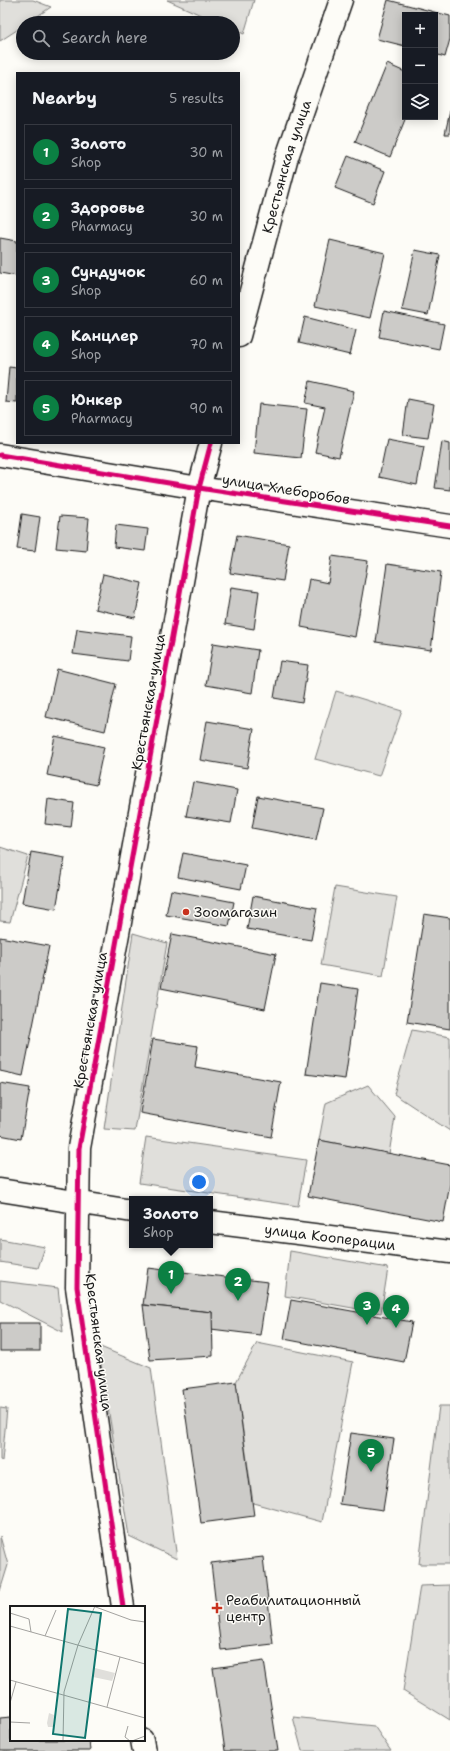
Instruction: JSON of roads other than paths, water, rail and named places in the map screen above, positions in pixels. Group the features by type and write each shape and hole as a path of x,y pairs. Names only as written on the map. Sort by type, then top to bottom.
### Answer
{"street":[{"name":"Крестьянская улица","path":"240,332 286,160 342,0"},
{"name":"Крестьянская улица","path":"123,1606 77,1287 77,1203 79,1148 199,488 211,444"},
{"name":"улица Хлеборобов","path":"0,455 199,488 450,526"},
{"path":"0,1190 129,1211"},
{"name":"улица Кооперации","path":"213,1222 450,1252"},
{"path":"142,1741 144,1751"}],"place":[{"name":"Зоомагазин","path":"186,912"},
{"name":"Золото","path":"171,1294"},
{"name":"Здоровье","path":"238,1301"},
{"name":"Сундучок","path":"367,1325"},
{"name":"Канцлер","path":"396,1328"},
{"name":"Юнкер","path":"371,1472"},
{"name":"Реабилитационный центр","path":"217,1608"}]}
